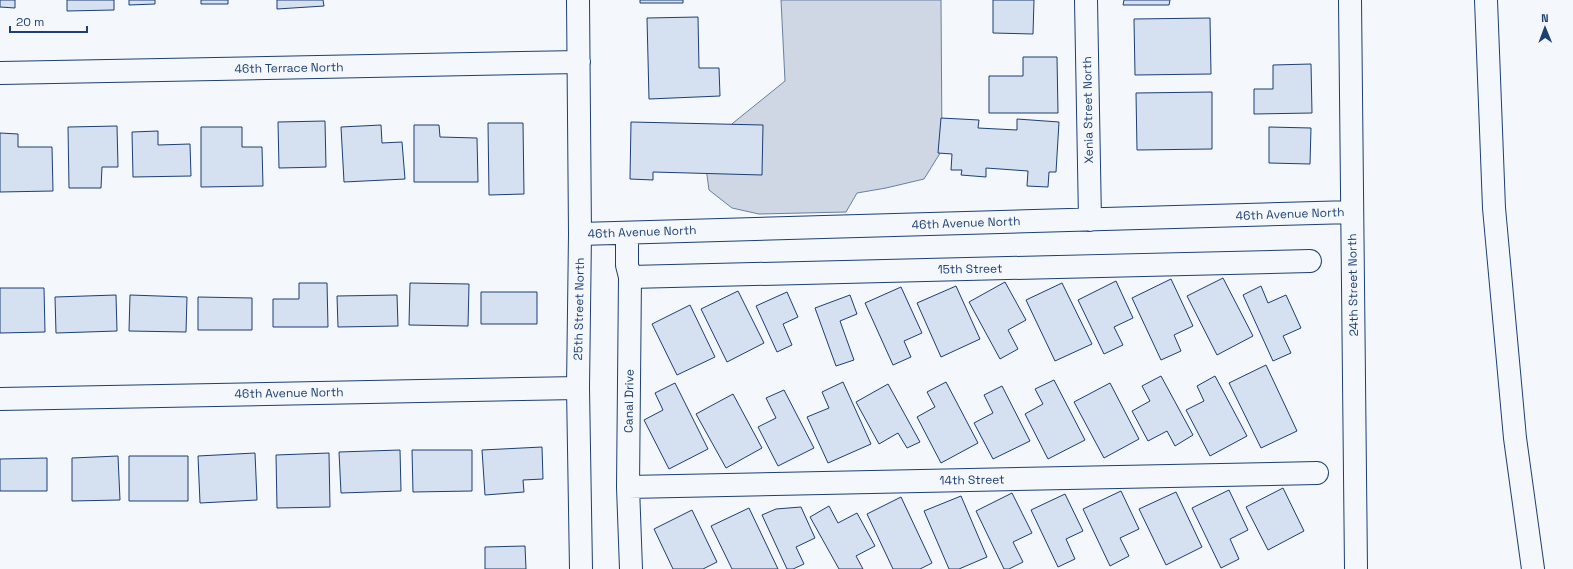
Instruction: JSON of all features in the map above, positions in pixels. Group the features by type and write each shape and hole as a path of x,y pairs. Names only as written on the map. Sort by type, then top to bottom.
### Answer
{"main road":[{"name":"25th Street North","path":"578,0 580,234 578,388 581,569"},
{"name":"Xenia Street North","path":"1086,0 1090,220"},
{"name":"24th Street North","path":"1350,0 1356,569"},
{"path":"1486,0 1494,208 1515,438 1533,569"},
{"name":"46th Terrace North","path":"0,73 579,62"},
{"name":"46th Avenue North","path":"580,234 1352,212"},
{"name":"Canal Drive","path":"627,233 627,264 630,277 628,487 631,569"},
{"name":"15th Street","path":"630,277 1310,261"},
{"name":"46th Avenue North","path":"0,398 578,388"},
{"name":"14th Street","path":"628,487 1317,473"}],"shaded area":[{"path":"781,0 941,0 942,150 924,179 857,193 846,212 759,214 732,208 709,190 704,153 733,123 785,81"}],"building":[{"path":"0,0 15,0 15,8 0,7"},
{"path":"67,0 114,0 114,10 67,11"},
{"path":"129,0 155,0 155,4 129,5"},
{"path":"201,0 228,0 228,4 201,4"},
{"path":"277,0 323,0 324,6 277,9"},
{"path":"640,0 683,0 683,3 640,3"},
{"path":"993,0 1034,0 1033,34 993,33"},
{"path":"1124,0 1170,0 1169,5 1123,5"},
{"path":"698,17 699,68 719,68 720,96 649,99 647,18"},
{"path":"1210,18 1211,74 1135,75 1134,19"},
{"path":"1023,57 1057,57 1058,113 989,113 989,76 1023,76"},
{"path":"1311,64 1312,113 1254,114 1254,89 1273,89 1273,65"},
{"path":"1212,92 1212,149 1137,150 1136,93"},
{"path":"941,118 979,120 978,128 1017,130 1017,119 1059,122 1056,172 1049,172 1048,187 1027,186 1028,171 986,168 986,177 961,175 962,170 951,170 952,154 938,153"},
{"path":"325,121 326,167 279,168 278,122"},
{"path":"631,122 763,125 762,175 653,172 653,180 630,179"},
{"path":"488,123 523,123 524,194 489,195"},
{"path":"381,125 382,143 402,142 405,179 344,182 341,127"},
{"path":"414,125 439,125 440,137 477,138 478,182 414,182"},
{"path":"117,126 118,167 102,167 101,188 69,188 68,127"},
{"path":"201,127 242,127 242,147 262,147 263,186 201,187"},
{"path":"1269,127 1311,128 1310,164 1269,163"},
{"path":"158,131 158,145 190,144 191,176 133,177 132,132"},
{"path":"0,133 18,134 18,147 52,147 53,191 0,192"},
{"path":"1223,278 1253,336 1217,355 1187,296"},
{"path":"1171,279 1193,326 1174,335 1181,351 1161,360 1132,298"},
{"path":"1116,281 1133,318 1114,327 1123,345 1104,354 1078,300"},
{"path":"1005,282 1026,320 1008,330 1018,349 1000,359 969,302"},
{"path":"299,283 327,283 328,327 273,327 273,299 299,299"},
{"path":"410,283 469,284 468,326 409,325"},
{"path":"1062,283 1092,344 1055,361 1026,300"},
{"path":"956,286 980,339 941,357 917,303"},
{"path":"1261,286 1268,303 1286,295 1301,328 1283,336 1291,353 1273,361 1243,295"},
{"path":"901,287 922,333 904,341 911,357 893,365 865,303"},
{"path":"0,288 44,288 45,332 0,333"},
{"path":"738,291 764,343 727,362 701,309"},
{"path":"481,292 537,292 537,324 481,324"},
{"path":"787,292 798,317 783,324 792,345 777,352 756,306"},
{"path":"116,295 117,331 56,333 55,297"},
{"path":"130,295 187,297 186,332 129,331"},
{"path":"397,295 398,326 338,327 337,296"},
{"path":"850,295 857,314 840,321 854,360 836,366 815,308"},
{"path":"198,297 252,298 252,330 198,330"},
{"path":"690,305 715,357 677,375 652,324"},
{"path":"1266,365 1297,431 1261,448 1229,383"},
{"path":"1161,376 1193,435 1175,446 1167,431 1148,441 1132,411 1150,401 1142,386"},
{"path":"1215,376 1247,436 1210,456 1186,410 1204,401 1197,386"},
{"path":"1054,380 1085,440 1048,459 1025,414 1043,404 1035,389"},
{"path":"843,382 871,444 828,463 807,417 829,408 822,392"},
{"path":"946,382 978,443 941,463 917,417 935,407 927,392"},
{"path":"675,383 708,449 669,469 644,420 663,410 655,393"},
{"path":"1110,383 1139,439 1104,458 1074,402"},
{"path":"888,384 920,442 907,448 898,433 879,444 856,402"},
{"path":"1002,386 1030,441 993,459 974,423 993,413 984,395"},
{"path":"784,390 814,448 778,466 758,427 776,418 766,398"},
{"path":"733,394 762,448 726,468 696,414"},
{"path":"542,447 543,479 523,480 524,492 485,495 482,450"},
{"path":"400,450 401,491 341,493 339,452"},
{"path":"412,450 472,450 472,491 413,492"},
{"path":"255,453 257,500 200,503 198,456"},
{"path":"329,453 330,507 277,508 276,455"},
{"path":"118,456 120,500 72,501 72,458"},
{"path":"129,456 188,456 188,501 129,501"},
{"path":"47,458 47,491 0,491 0,459"},
{"path":"1283,488 1304,531 1268,550 1246,507"},
{"path":"1229,490 1248,530 1230,539 1239,559 1221,568 1192,508"},
{"path":"1121,491 1139,529 1120,538 1129,556 1110,566 1083,509"},
{"path":"1176,492 1202,547 1166,565 1139,509"},
{"path":"1012,493 1032,533 1013,542 1023,562 1009,569 1004,569 976,511"},
{"path":"1065,494 1083,531 1066,539 1075,559 1058,567 1031,510"},
{"path":"961,496 987,557 959,569 949,569 924,511"},
{"path":"901,497 932,563 920,569 893,569 867,514"},
{"path":"829,506 838,523 857,513 875,546 856,556 863,569 839,569 810,517"},
{"path":"801,507 815,538 796,547 804,564 793,569 787,569 762,515 776,509"},
{"path":"749,508 778,569 732,569 711,526"},
{"path":"692,510 717,562 703,569 673,569 654,529"},
{"path":"525,546 526,569 485,569 485,547"}]}
